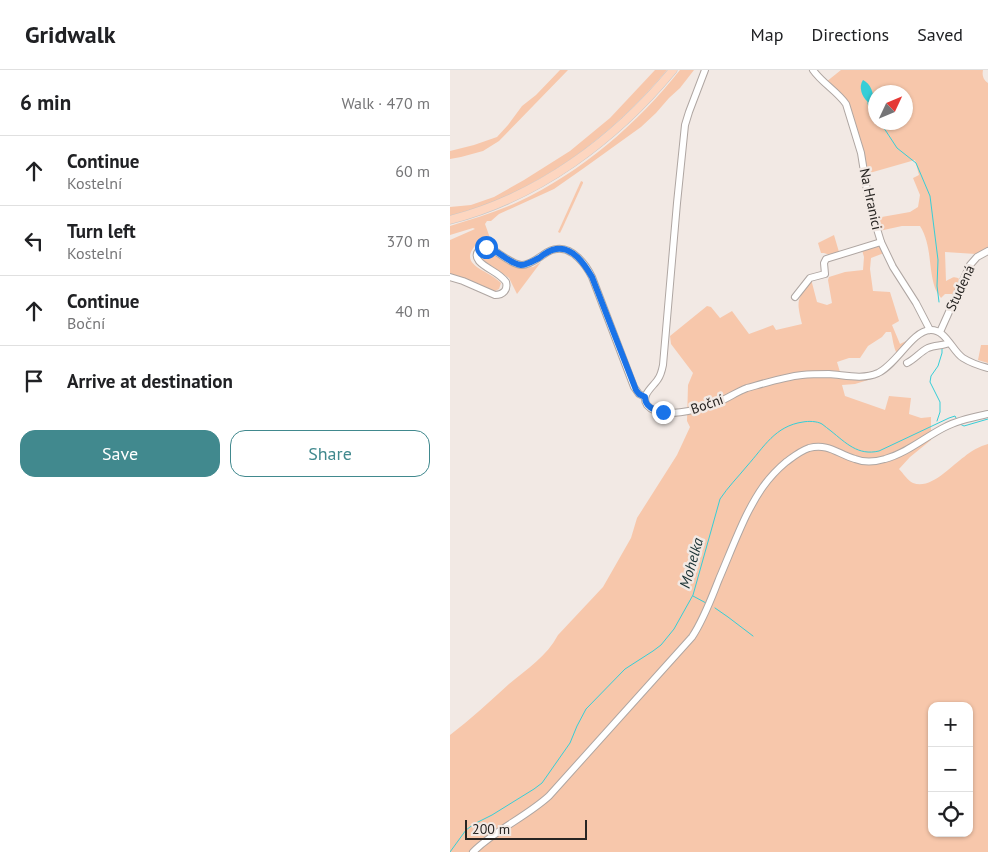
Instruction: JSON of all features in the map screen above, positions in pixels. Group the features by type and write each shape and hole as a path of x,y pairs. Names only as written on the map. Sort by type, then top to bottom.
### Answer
{"main road":[{"path":"450,220 502,203 530,189 573,163 608,137 628,119 673,70"}],"street":[{"path":"645,397 660,376 664,365 685,125 704,70"},
{"name":"Na Hranici","path":"813,70 823,82 842,98 848,109 861,153 869,203 881,242 893,267 916,303 930,330"},
{"path":"795,297 810,278 824,274 826,259 881,242"},
{"name":"Boční","path":"450,277 498,295 506,290 506,282 479,261 477,255 480,248 488,247 518,264 524,265 549,251 557,249 569,251 584,263 592,277 634,387 639,394 645,397 648,405 655,410 668,413 698,410 742,390 768,382 803,375 829,374 859,377 873,375 892,364 916,336 930,330"},
{"name":"Studená","path":"940,332 968,268 976,257 988,250"},
{"path":"930,330 943,334 956,353 964,359 988,368"},
{"path":"907,362 913,360 927,349 949,343"},
{"path":"473,852 489,838 529,812 549,796 692,637 703,618 732,546 757,495 779,468 808,448 830,448 849,457 868,462 885,459 902,452 941,429 988,414"}],"shaded area":[{"path":"560,70 568,70 499,141 483,151 450,159 450,151 497,137 522,106 536,95"},
{"path":"655,70 667,70 621,118 570,160 542,178 513,193 482,206 450,216 450,207 471,205 494,197 570,151 610,118"},
{"path":"680,70 694,70 680,88 641,127 554,189 499,214 491,221 487,221 485,224 490,241 482,239 470,255 475,265 501,283 499,289 494,291 450,275 450,240 475,229 450,235 450,226 510,206 542,190 564,176 627,128"},
{"path":"841,70 983,70 983,77 988,83 988,247 976,254 945,252 946,281 955,277 961,280 955,294 945,294 941,298 936,290 928,248 920,226 902,226 879,231 876,218 910,212 918,207 920,195 913,178 919,175 915,160 866,174 851,113 826,82"},
{"path":"581,181 583,183 560,233 558,232"},
{"path":"834,235 839,252 830,255 821,253 818,243"},
{"path":"879,246 884,253 871,258 870,269 873,291 890,292 899,321 892,325 900,344 906,341 905,345 897,354 891,332 886,332 868,346 860,358 849,358 837,362 840,372 812,377 868,380 842,385 845,396 885,410 889,396 911,398 909,414 921,418 931,417 931,440 910,457 899,469 913,483 927,483 934,480 979,447 988,444 988,852 450,852 450,735 542,656 558,635 603,587 631,538 637,518 677,455 690,427 687,421 688,385 693,373 671,344 670,336 707,306 711,307 720,318 732,311 749,334 773,325 776,330 802,324 799,300 811,279 817,302 827,305 832,303 829,277 845,272 863,270 864,257 862,250"},
{"path":"486,251 523,268 533,267 541,262 517,294 509,278 483,260 482,255"},
{"path":"981,345 988,345 988,363 978,360"}],"water":[{"path":"863,80 869,85 868,102 862,95"}],"waterway":[{"path":"885,130 897,148 916,163 930,196 938,260 937,286 939,302"},
{"path":"937,421 940,412 940,402 930,382 931,376 938,366 942,348"},
{"name":"Mohelka","path":"450,852 466,830 542,783 570,743 586,709 625,669 661,645 674,629 693,595 720,499 771,438 793,424 807,421 818,422 853,447 865,452 872,452 879,451 949,418 955,416 956,418"},
{"name":"Mohelka","path":"960,424 964,426 988,419"},
{"path":"693,596 706,603"},
{"path":"715,608 753,636"}],"route":[{"path":"486,247 495,250 518,264 524,265 549,251 557,249 569,251 577,256 584,263 592,277 636,390 645,397 646,403 650,407 663,412"}]}
